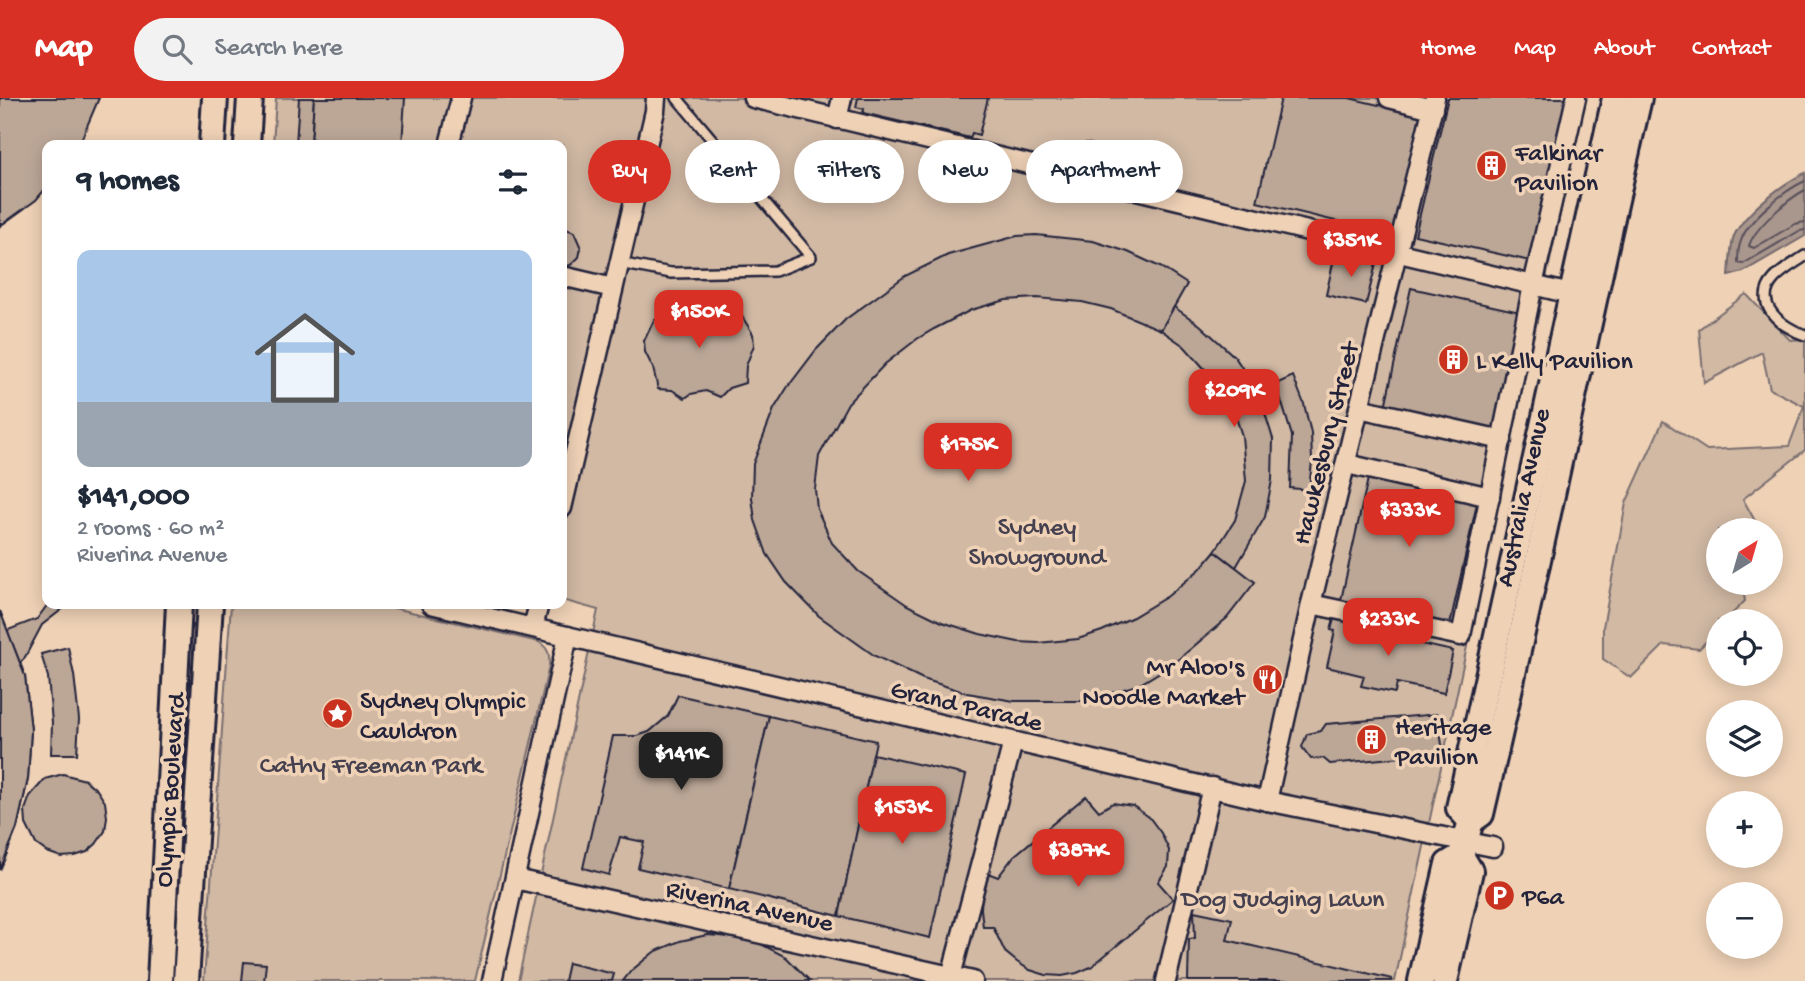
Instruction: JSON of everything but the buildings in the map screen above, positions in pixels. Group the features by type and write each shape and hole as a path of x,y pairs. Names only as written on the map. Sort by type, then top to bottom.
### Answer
{"main road":[{"name":"Australia Avenue","path":"1421,981 1448,864 1481,814 1507,705 1582,296 1615,98"},
{"name":"Australia Avenue","path":"1582,296 1639,98"},
{"path":"215,104 231,125 240,123 249,106"},
{"path":"212,140 215,104"},
{"path":"247,140 249,106"},
{"name":"Olympic Boulevard","path":"160,981 179,609"},
{"name":"Olympic Boulevard","path":"186,981 210,609"},
{"path":"1446,981 1470,871 1466,840"}],"street":[{"path":"450,140 461,98"},
{"path":"567,486 656,98"},
{"path":"753,98 1582,296"},
{"path":"837,119 842,98"},
{"path":"1389,98 1434,103"},
{"path":"1311,604 1461,636 1502,440 1539,286 1576,98"},
{"name":"Hawkesbury Street","path":"1267,800 1311,604 1434,103"},
{"path":"567,277 613,288"},
{"path":"1359,408 1502,440"},
{"path":"1347,464 1490,497"},
{"name":"Grand Parade","path":"453,609 1013,742 1267,800 1493,847"},
{"path":"533,627 538,609"},
{"path":"492,981 568,636"},
{"path":"951,976 1013,742"},
{"path":"1166,981 1212,786"},
{"name":"Riverina Avenue","path":"515,879 973,981"}],"lane":[{"path":"619,263 671,273 775,271 811,257 677,98"},
{"path":"1805,256 1773,279 1767,291 1767,307 1776,320 1790,330 1805,335"}],"green space":[{"name":"Sydney Showground","path":"276,98 1585,98 1395,981 518,981 598,610 567,601 567,140 273,140"},
{"path":"1746,294 1790,340 1805,339 1805,450 1743,499 1753,518 1706,518 1706,595 1744,595 1745,601 1737,609 1706,609 1706,642 1699,649 1664,645 1631,678 1603,659 1603,627 1626,503 1663,421 1707,450 1789,446 1804,406 1770,389 1762,352 1704,383 1699,329"},
{"name":"Cathy Freeman Park","path":"231,609 398,609 539,642 547,650 549,666 475,981 204,981"}],"water":[{"path":"1805,173 1805,236 1743,272 1729,276 1733,240 1739,227 1765,200"},
{"name":"Sydney Olympic Cauldron","path":"337,705 345,708 348,716 345,724 337,727 329,724 326,716 329,708"}],"place":[{"name":"Falkinar Pavilion","path":"1492,166"},
{"name":"L Kelly Pavilion","path":"1453,359"},
{"name":"Mr Aloo's Noodle Market","path":"1267,680"},
{"name":"Sydney Olympic Cauldron","path":"337,714"},
{"name":"Heritage Pavilion","path":"1372,740"},
{"name":"P6a","path":"1499,895"}],"park label":[{"name":"Dog Judging Lawn","path":"1283,897"}]}
